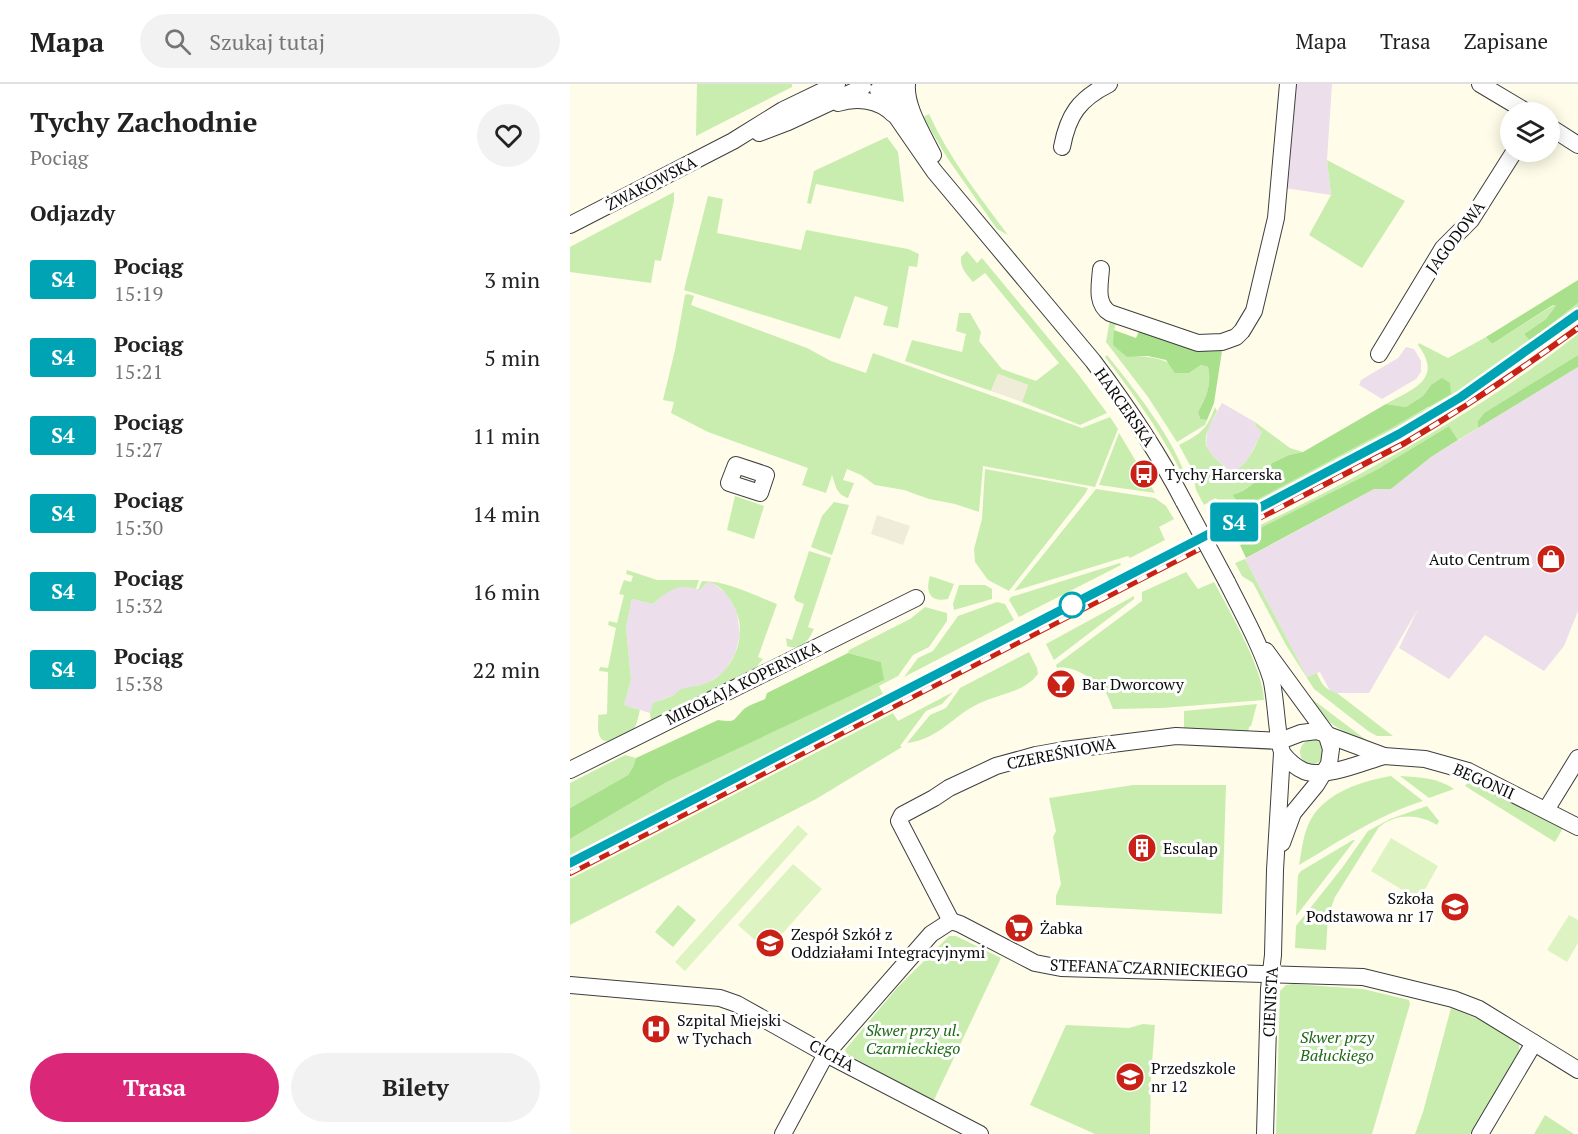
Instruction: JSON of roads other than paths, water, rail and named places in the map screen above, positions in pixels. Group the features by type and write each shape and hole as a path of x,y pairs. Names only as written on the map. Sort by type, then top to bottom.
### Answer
{"street":[{"path":"805,107 826,84"},
{"name":"ŻWAKOWSKA","path":"805,107 821,93 837,84"},
{"path":"907,84 906,91 910,106 933,156"},
{"path":"1062,147 1065,129 1074,111 1089,97 1109,84"},
{"path":"1101,269 1100,300 1103,308 1110,314 1198,343 1222,342 1240,333 1254,311 1276,218 1288,84"},
{"path":"1486,85 1512,102"},
{"name":"ŻWAKOWSKA","path":"570,225 733,141 805,107 826,103 875,86"},
{"name":"HARCERSKA","path":"875,86 933,156 958,199"},
{"name":"HARCERSKA","path":"875,86 934,171 1117,393 1151,443 1257,639 1276,699 1281,747"},
{"path":"805,107 857,100 879,104 903,126"},
{"path":"1560,133 1578,145"},
{"name":"JAGODOWA","path":"1379,354 1443,249 1471,220 1508,162"},
{"name":"MIKOŁAJA KOPERNIKA","path":"570,770 915,598"},
{"name":"HARCERSKA","path":"1257,639 1326,733"},
{"path":"1317,731 1326,733 1331,756 1324,773 1304,771 1281,747 1301,733 1317,731"},
{"name":"BEGONII","path":"1326,733 1361,749 1384,756 1414,757 1452,766 1578,827"},
{"name":"CZEREŚNIOWA","path":"951,921 899,821 906,812 949,788 996,766 1036,754 1126,741 1176,736 1281,747"},
{"name":"CIENISTA","path":"1265,1134 1281,747"},
{"name":"BEGONII","path":"1324,773 1384,756"},
{"path":"1546,810 1578,758"},
{"name":"CIENISTA","path":"1275,870 1285,832 1293,813 1324,773"},
{"path":"783,1134 826,1054 931,934 951,921"},
{"name":"STEFANA CZARNIECKIEGO","path":"951,921 1035,963 1061,968 1363,977 1453,999 1479,1009 1578,1070"},
{"name":"CICHA","path":"570,985 720,998 737,1004 826,1054 980,1134"},
{"path":"1480,1134 1534,1043"}],"railway":[{"path":"570,863 1241,518 1399,434 1461,397 1578,314"},
{"path":"570,873 1405,443 1493,387 1578,328"}],"train":[{"name":"S4","path":"570,863 1399,434 1461,397 1578,314"}],"place":[{"name":"Tychy Harcerska","path":"1144,474"},
{"name":"Auto Centrum","path":"1551,559"},
{"name":"Bar Dworcowy","path":"1061,684"},
{"name":"Esculap","path":"1142,848"},
{"name":"Szkoła Podstawowa nr 17","path":"1455,907"},
{"name":"Żabka","path":"1019,928"},
{"name":"Zespół Szkół z Oddziałami Integracyjnymi","path":"770,943"},
{"name":"Szpital Miejski w Tychach","path":"656,1029"},
{"name":"Przedszkole nr 12","path":"1130,1077"}],"park label":[{"name":"Skwer przy ul. Czarnieckiego","path":"913,1039"},
{"name":"Skwer przy Bałuckiego","path":"1337,1046"}]}
